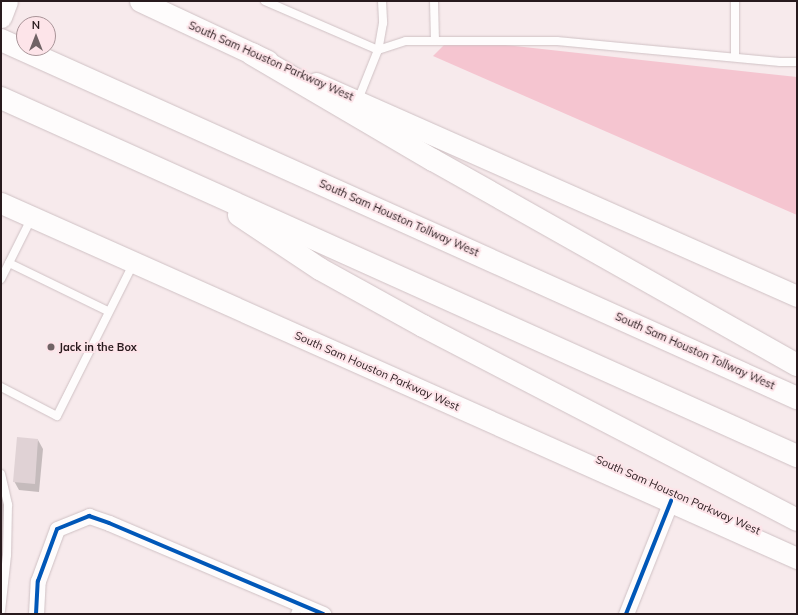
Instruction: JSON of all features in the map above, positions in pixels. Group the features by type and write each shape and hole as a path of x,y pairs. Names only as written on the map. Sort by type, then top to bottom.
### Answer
{"highway":[{"name":"South Sam Houston Tollway West","path":"1,40 797,398"},
{"path":"252,54 440,164 797,365"},
{"path":"1,98 797,456"},
{"path":"170,173 224,204 284,247 326,273 423,326 797,520"}],"main road":[{"path":"1,17 7,1"},
{"name":"South Sam Houston Parkway West","path":"140,1 252,54 797,296"},
{"name":"South Sam Houston Parkway West","path":"4,205 32,216 797,558"}],"street":[{"path":"626,614 671,501"},
{"path":"36,614 38,581 57,529 89,516 109,523 297,609 323,614"}],"lane":[{"path":"265,1 378,50 406,42 557,41 797,62"},
{"path":"358,101 378,50 383,23 382,1"},
{"path":"434,1 435,42"},
{"path":"735,1 735,57"},
{"path":"1,279 32,216"},
{"path":"1,387 57,416 108,311 134,262"},
{"path":"9,264 108,311"},
{"path":"1,474 8,505 7,555 1,611"}],"shaded area":[{"path":"450,39 797,77 797,215 433,56"}],"building":[{"path":"17,437 38,439 35,484 13,482"}],"cycle path":[{"path":"626,614 671,501"},
{"path":"36,614 38,581 57,529 89,516 109,523 323,614"}],"place":[{"name":"Jack in the Box","path":"51,347"}]}
